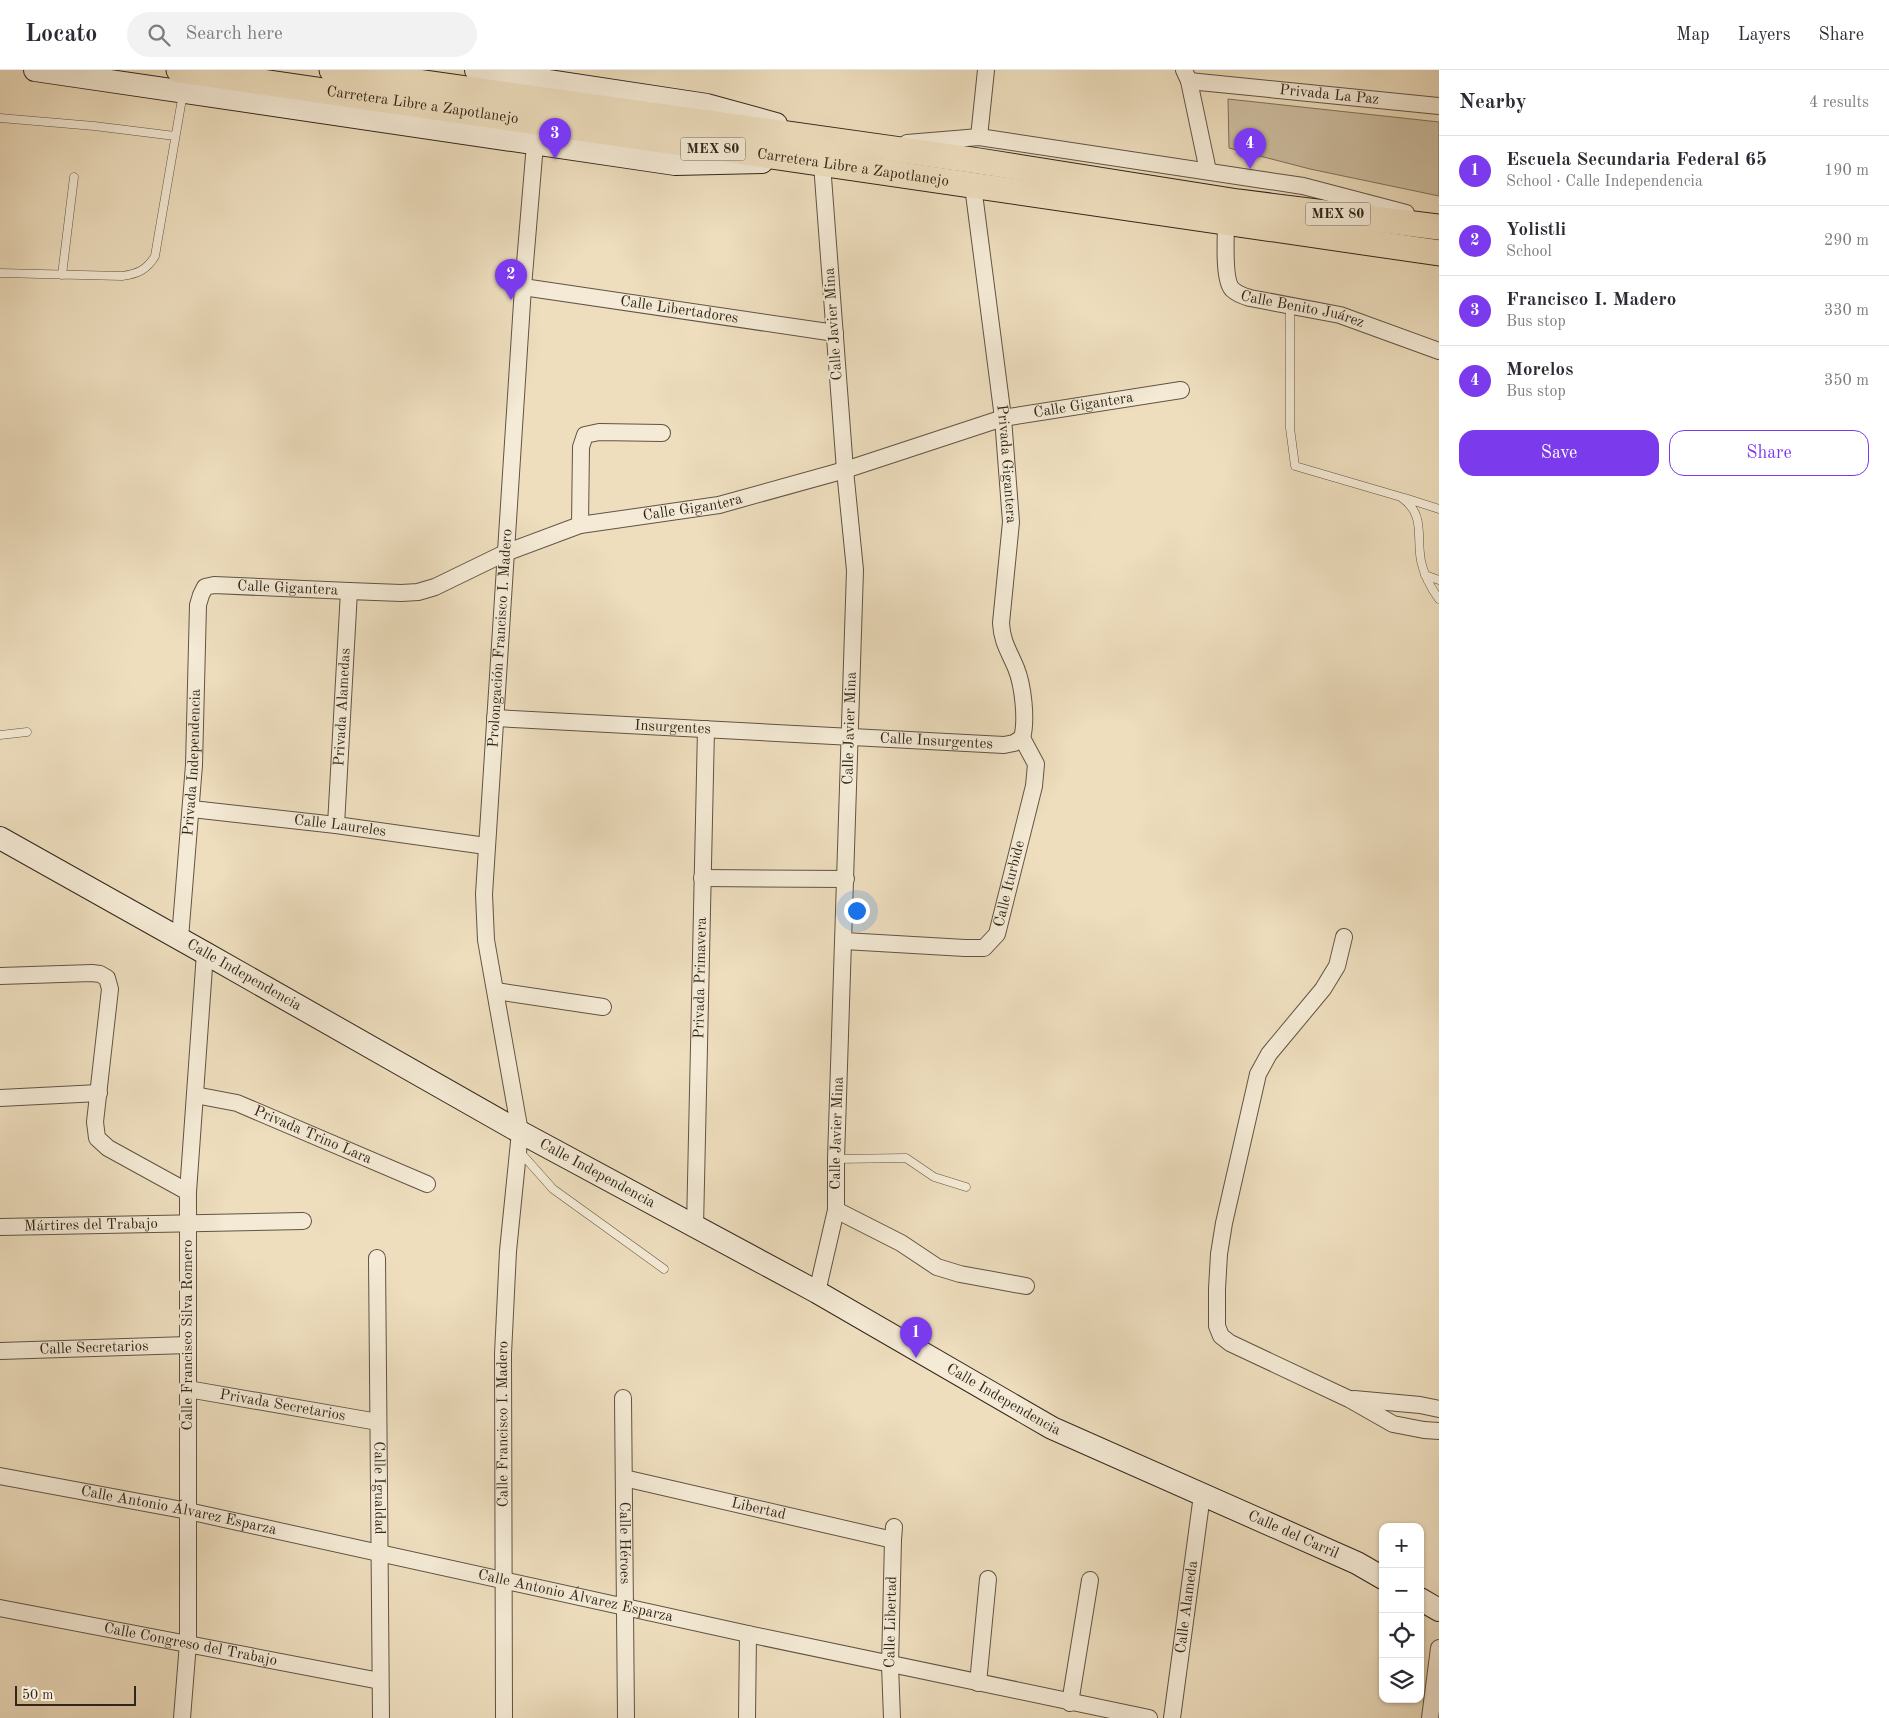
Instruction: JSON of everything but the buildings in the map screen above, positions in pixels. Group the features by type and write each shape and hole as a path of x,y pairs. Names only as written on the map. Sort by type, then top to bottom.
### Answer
{"main road":[{"name":"Carretera Libre a Zapotlanejo","path":"332,70 979,161 1238,202 1439,227"},
{"name":"Carretera Libre a Zapotlanejo","path":"181,81 811,163 1439,253"}],"street":[{"path":"35,70 181,81 535,144 675,164 811,163"},
{"path":"476,70 538,75 707,105 860,145 979,137 1208,171 1303,186 1439,222"},
{"path":"979,137 986,70"},
{"path":"1187,76 1208,171"},
{"name":"Privada La Paz","path":"1187,76 1439,106"},
{"name":"Prolongación Francisco I. Madero","path":"519,1141 496,991 486,940 484,894 523,287 535,144"},
{"name":"Calle Javier Mina","path":"811,163 835,333 854,570 836,1210 817,1292"},
{"name":"Privada Gigantera","path":"973,186 1003,418 1011,522 1001,623 1005,646 1015,666 1020,682 1024,723 1022,738"},
{"name":"Calle Benito Juárez","path":"1226,222 1228,277 1231,288 1238,294 1340,315 1439,351"},
{"name":"Calle Libertadores","path":"523,287 835,333"},
{"name":"Calle Gigantera","path":"206,587 214,585 401,593 418,592 435,587 506,553 580,525 718,505 845,470 1003,418 1181,390"},
{"path":"580,525 581,447 585,435 599,432 662,433"},
{"name":"Privada Independencia","path":"180,938 192,809 198,605 206,587"},
{"name":"Privada Alamedas","path":"336,825 349,591"},
{"name":"Insurgentes","path":"495,718 850,736"},
{"name":"Privada Primavera","path":"695,1227 706,729"},
{"name":"Calle Insurgentes","path":"850,736 1004,744 1014,743 1022,738"},
{"name":"Calle Iturbide","path":"844,941 984,948 997,934 1034,786 1036,764 1022,738"},
{"name":"Calle Laureles","path":"192,809 336,825 486,846"},
{"name":"Calle Independencia","path":"0,838 206,953 519,1141 695,1227 817,1292 1052,1428 1202,1494"},
{"path":"702,878 846,879"},
{"path":"1344,937 1337,966 1323,989 1269,1054 1258,1074 1224,1222 1219,1254 1217,1326 1221,1336 1230,1343 1349,1398 1393,1424 1439,1431"},
{"name":"Calle Francisco Silva Romero","path":"182,1718 188,1643 188,1192 206,953"},
{"path":"0,976 92,973 100,974 107,978 110,989 95,1122 97,1138 108,1148 188,1192"},
{"path":"496,991 603,1007"},
{"path":"0,1098 99,1093"},
{"name":"Privada Trino Lara","path":"195,1095 237,1103 427,1184"},
{"name":"Calle Francisco I. Madero","path":"504,1718 503,1354 508,1251 519,1141"},
{"path":"836,1210 901,1243 937,1267 960,1274 1026,1286"},
{"name":"Mártires del Trabajo","path":"0,1227 303,1221"},
{"name":"Calle Igualdad","path":"376,1258 381,1718"},
{"name":"Calle Secretarios","path":"0,1351 188,1345"},
{"name":"Privada Secretarios","path":"188,1389 378,1422"},
{"name":"Calle Héroes","path":"623,1398 626,1718"},
{"path":"1349,1398 1420,1405 1439,1409"},
{"name":"Calle Antonio Álvarez Esparza","path":"0,1476 188,1511 890,1665 1149,1718"},
{"name":"Libertad","path":"624,1478 893,1533"},
{"name":"Calle del Carril","path":"1202,1494 1357,1563 1379,1576"},
{"name":"Calle Alameda","path":"1172,1718 1202,1494"},
{"name":"Calle Libertad","path":"892,1718 890,1665 893,1533"},
{"path":"978,1683 988,1579"},
{"path":"1070,1703 1090,1580"},
{"path":"1424,1601 1439,1610"},
{"name":"Calle Congreso del Trabajo","path":"0,1608 380,1681"},
{"path":"747,1718 748,1634"},
{"path":"1430,1718 1439,1648"}],"lane":[{"path":"0,273 122,276 138,272 150,264 155,256 175,136 181,81"},
{"path":"0,118 94,126 175,136"},
{"path":"62,275 74,177"},
{"path":"1290,306 1290,428 1295,466 1439,508"},
{"path":"1401,497 1415,511 1419,526 1421,558 1425,576 1439,599"},
{"path":"1425,576 1439,580"},
{"path":"0,734 27,732"},
{"path":"519,1141 552,1188 664,1268"},
{"path":"836,1159 906,1158 934,1177 966,1188"}],"shaded area":[{"path":"1228,99 1439,122 1439,196 1310,169 1229,148"}],"place":[{"name":"Francisco I. Madero","path":"555,159"},
{"name":"Morelos","path":"1250,169"},
{"name":"Yolistli","path":"511,300"},
{"name":"Escuela Secundaria Federal 65","path":"916,1358"}]}
